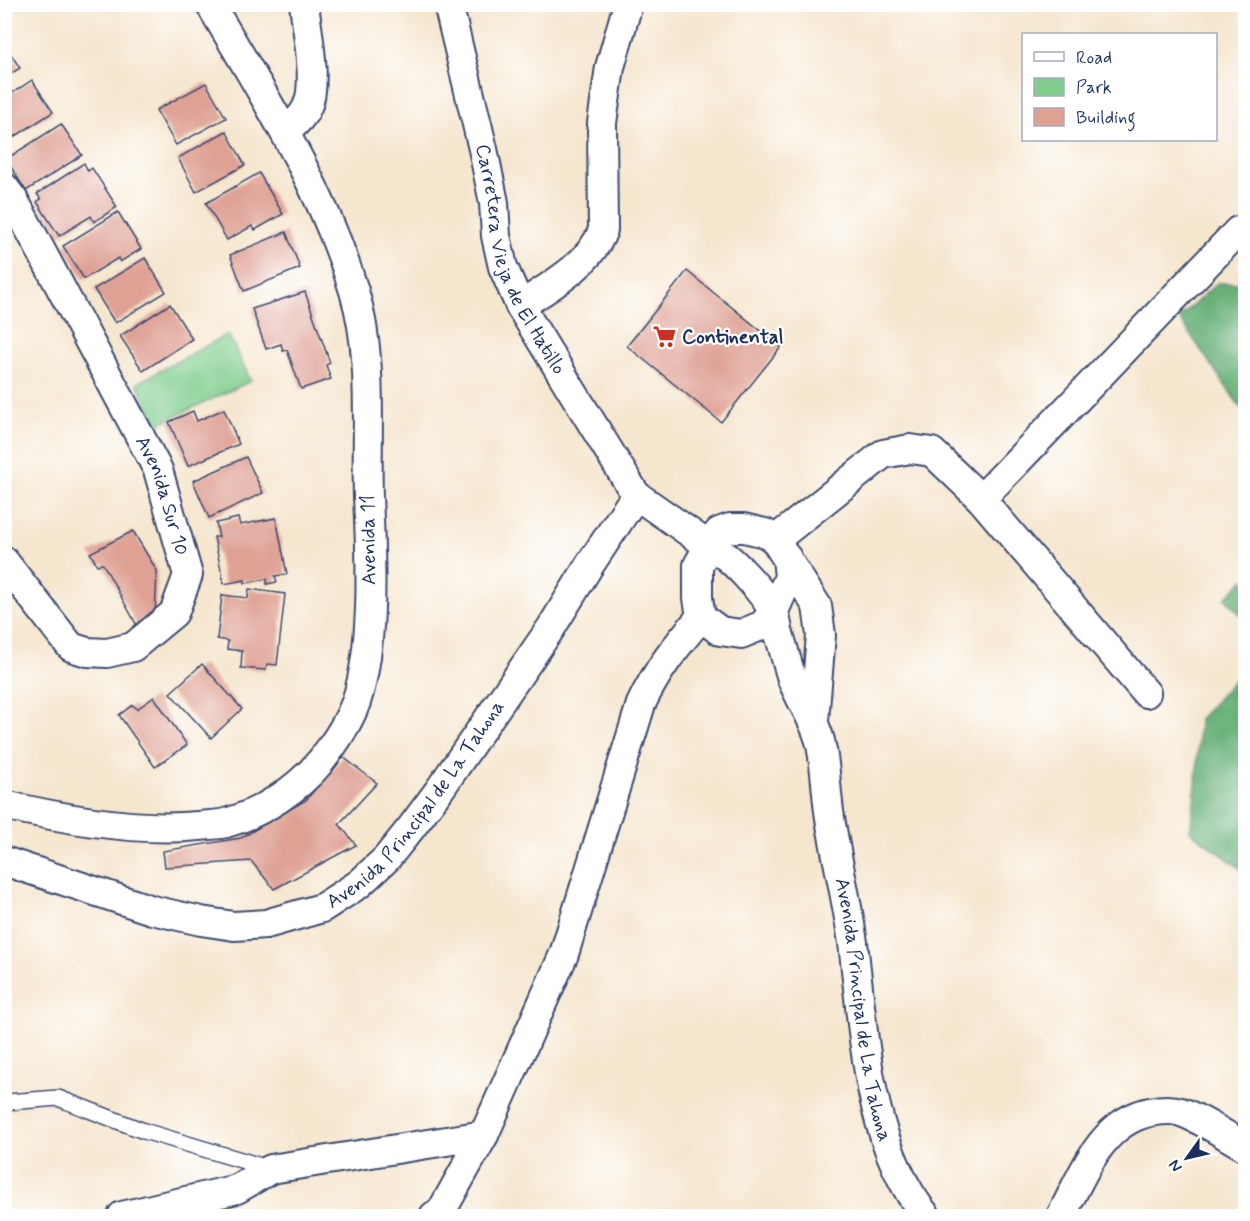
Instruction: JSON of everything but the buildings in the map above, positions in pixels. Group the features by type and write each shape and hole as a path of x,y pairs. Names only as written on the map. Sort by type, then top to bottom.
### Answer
{"street":[{"name":"Avenida 11","path":"4,805 113,824 170,829 226,823 268,806 308,777 339,739 356,702 368,633 371,552 368,490 369,422 365,358 355,293 338,243 285,132 210,4"},
{"path":"285,132 307,108 311,93 311,63 304,4"},
{"name":"Carretera Vieja de El Hatillo","path":"448,4 486,159 494,203 496,236 503,267 520,306 636,495"},
{"path":"520,306 555,283 598,244 603,230 602,123 610,67 628,4"},
{"name":"Avenida Sur 10","path":"4,187 15,202 158,470 188,575 174,613 133,646 107,653 87,652 71,647 4,561"},
{"path":"981,500 1238,231"},
{"path":"781,549 883,454 910,449 932,452 981,500 1146,693"},
{"name":"Avenida Principal de La Tahona","path":"4,861 152,910 234,926 266,924 322,908 359,884 386,859 411,828 551,628 636,495 708,546 720,551 742,572 774,611 793,680 814,723 821,745 830,817 848,904 871,1082 888,1147 907,1186 926,1216"},
{"path":"730,528 765,532 781,549 789,577 774,611 763,625 741,634 720,631 701,617 698,597 698,565 719,532 730,528"},
{"name":"Avenida Principal de La Tahona","path":"781,549 817,606 821,636 814,723"},
{"path":"441,1215 484,1135 564,954 641,704 668,656 701,617"},
{"path":"1061,1216 1089,1162 1104,1141 1120,1126 1139,1114 1158,1110 1180,1111 1245,1147"},
{"path":"122,1216 237,1189 271,1169 484,1135"}],"lane":[{"path":"4,1105 8,1102 57,1098 144,1131 271,1169"}],"green space":[{"path":"1217,283 1245,283 1245,414 1179,318"},
{"path":"228,334 251,381 156,425 137,383"},
{"path":"1245,579 1245,619 1225,598"},
{"path":"1245,668 1245,872 1190,831 1196,785 1199,719"}],"place":[{"name":"Continental","path":"664,337"}]}
